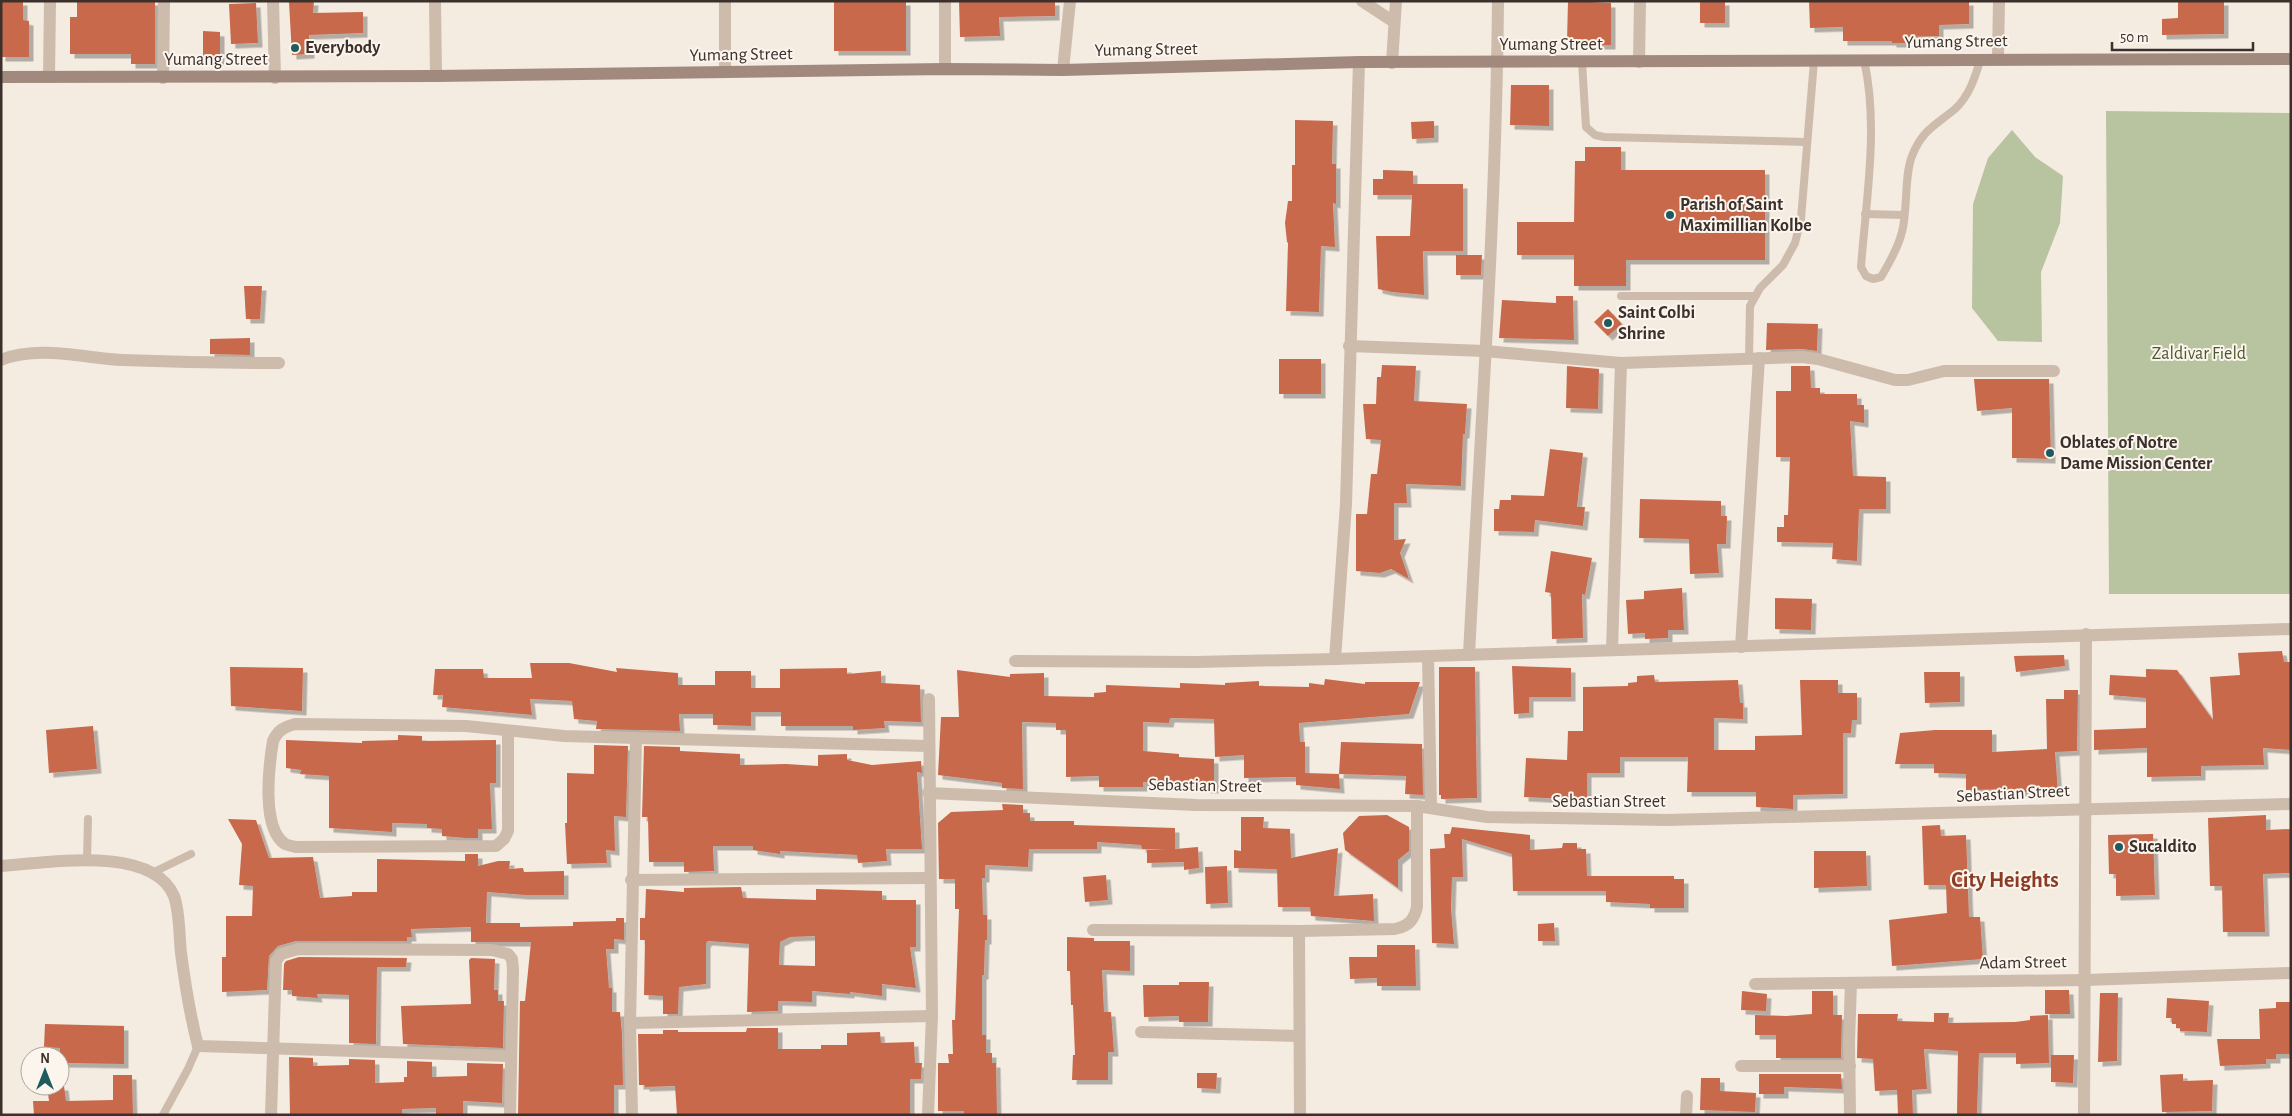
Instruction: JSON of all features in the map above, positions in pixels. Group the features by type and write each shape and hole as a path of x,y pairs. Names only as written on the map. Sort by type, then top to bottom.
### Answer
{"main road":[{"name":"Yumang Street","path":"1,76 275,78 945,69 1063,70 1359,62 1814,61 1981,58 2291,59"}],"street":[{"path":"49,77 50,1"},
{"path":"163,78 164,1"},
{"path":"273,1 275,78"},
{"path":"435,1 436,76"},
{"path":"725,1 725,72"},
{"path":"945,1 945,69"},
{"path":"1063,70 1070,1"},
{"path":"1362,1 1394,22"},
{"path":"1392,63 1396,1"},
{"path":"1468,655 1485,351 1498,1"},
{"path":"1639,62 1640,1"},
{"path":"1998,58 1999,1"},
{"path":"1335,659 1346,504 1349,346 1359,62"},
{"path":"1349,346 1485,351 1621,363 1802,357 1818,359 1895,380 1908,380 1944,371 2054,371"},
{"path":"1,360 10,357 50,354 194,363 279,363"},
{"path":"1741,647 1754,358"},
{"path":"1612,650 1621,363"},
{"path":"1015,661 1195,662 1428,657 2086,634 2291,629"},
{"path":"2084,1115 2086,634"},
{"path":"1428,657 1431,808"},
{"path":"928,1115 932,1016 928,793 929,699"},
{"path":"508,731 508,831 504,839 496,846 296,847 285,844 277,836 272,823 268,801 272,752 277,732 284,726 296,724 466,726 564,736 928,746"},
{"path":"632,1115 630,1023 631,880 636,738"},
{"name":"Sebastian Street","path":"928,793 1196,805 1417,806 1487,817 1667,820 2291,804"},
{"path":"1093,930 1299,932 1395,929 1410,923 1415,918 1417,907 1417,806"},
{"path":"1,866 104,860 136,865 154,872 174,897 186,994 198,1046 273,1050 511,1056"},
{"path":"631,880 930,878"},
{"path":"1299,932 1300,1115"},
{"path":"271,1115 276,961 281,954 289,950 492,950 508,954 512,959 510,1115"},
{"name":"Adam Street","path":"1755,984 2085,980 2291,974"},
{"path":"1850,1115 1851,983"},
{"path":"630,1023 932,1016"},
{"path":"1141,1032 1299,1036"},
{"path":"1740,1066 1850,1066"},
{"path":"1686,1115 1687,1096"}],"lane":[{"path":"1864,60 1869,84 1870,107 1861,267 1866,276 1873,279 1882,277 1895,253 1902,231 1911,157 1924,132 1956,108 1967,94 1974,83 1981,58"},
{"path":"1754,358 1748,317 1754,296 1783,265 1795,243 1801,219 1812,106 1814,61"},
{"path":"1582,62 1586,127 1595,135 1629,138 1807,142"},
{"path":"1865,214 1904,215"},
{"path":"1621,296 1754,296"},
{"path":"88,819 88,861"},
{"path":"154,872 191,854"},
{"path":"163,1115 198,1046"}],"green space":[{"name":"Zaldivar Field","path":"2106,111 2291,113 2291,594 2109,594"},
{"path":"2012,130 2035,157 2063,176 2060,223 2041,272 2042,342 1998,341 1972,308 1973,204 1988,158"}],"building":[{"path":"1,1 23,1 23,20 29,21 29,57 1,57"},
{"path":"77,1 155,1 155,64 131,64 131,54 70,54 70,17 77,17"},
{"path":"314,1 313,13 363,12 363,33 309,35 310,54 292,55 289,2"},
{"path":"834,1 906,1 906,51 834,51"},
{"path":"959,1 1055,1 1055,16 999,17 1000,36 960,37"},
{"path":"1568,1 1611,3 1611,45 1596,45 1596,41 1567,42"},
{"path":"1700,1 1725,1 1725,23 1700,23"},
{"path":"1809,1 1969,1 1969,24 1939,25 1939,36 1906,37 1906,43 1892,43 1892,41 1843,41 1843,27 1810,28"},
{"path":"2178,1 2224,1 2224,34 2162,35 2162,19 2178,18"},
{"path":"256,3 258,43 231,44 229,4"},
{"path":"203,31 220,32 220,60 203,60"},
{"path":"1511,85 1549,85 1549,126 1510,125"},
{"path":"1295,120 1333,121 1332,164 1336,164 1336,204 1333,203 1335,247 1321,246 1319,312 1286,311 1288,243 1285,223 1288,201 1292,201 1292,165 1295,165"},
{"path":"1434,121 1434,138 1412,139 1411,122"},
{"name":"Parish of Saint Maximillian Kolbe","path":"1585,147 1621,147 1621,170 1765,170 1765,260 1626,260 1626,286 1574,286 1574,255 1517,255 1517,222 1574,222 1575,161 1585,161"},
{"path":"1383,170 1413,171 1413,184 1463,184 1463,251 1423,251 1424,295 1378,289 1376,236 1410,236 1412,195 1373,195 1373,179 1383,179"},
{"path":"1456,255 1482,255 1481,275 1456,275"},
{"path":"244,286 262,286 260,319 246,319"},
{"path":"1556,296 1573,296 1574,340 1499,338 1502,300 1556,303"},
{"name":"Saint Colbi Shrine","path":"1608,309 1622,324 1608,336 1594,322"},
{"path":"1767,323 1818,324 1817,351 1802,349 1766,350"},
{"path":"250,338 250,355 210,354 210,339"},
{"path":"1279,359 1321,359 1321,394 1279,394"},
{"path":"1382,365 1416,366 1414,401 1467,404 1465,434 1463,434 1461,486 1406,484 1407,503 1394,503 1394,540 1406,539 1400,553 1409,579 1391,569 1380,573 1356,571 1356,514 1367,514 1371,474 1377,474 1381,440 1366,439 1363,404 1376,404 1377,377 1381,377"},
{"path":"1567,366 1599,369 1598,409 1566,408"},
{"path":"1791,366 1810,366 1811,388 1820,388 1820,394 1857,394 1857,405 1864,405 1864,423 1850,421 1853,476 1886,477 1886,509 1859,509 1857,561 1832,559 1833,543 1777,542 1777,527 1784,527 1784,515 1788,515 1790,457 1776,457 1776,391 1791,391"},
{"path":"1974,379 2049,379 2051,459 2012,458 2012,408 1977,411"},
{"path":"1550,449 1583,453 1577,507 1585,507 1583,526 1535,520 1534,532 1494,531 1494,509 1499,509 1500,500 1511,500 1511,495 1544,496"},
{"path":"1640,499 1721,501 1721,516 1727,516 1726,544 1717,544 1719,573 1690,574 1689,539 1639,538"},
{"path":"1551,551 1592,558 1585,595 1582,594 1583,638 1552,639 1551,593 1545,592"},
{"path":"1682,588 1684,630 1668,630 1668,638 1645,639 1645,633 1628,634 1626,600 1644,599 1644,591"},
{"path":"1775,598 1812,599 1811,630 1775,629"},
{"path":"2282,651 2284,662 2291,662 2291,750 2263,748 2264,765 2201,766 2201,776 2147,777 2147,748 2094,750 2094,730 2146,728 2146,698 2109,695 2110,675 2146,677 2146,669 2177,670 2213,720 2210,677 2240,675 2238,653"},
{"path":"2064,655 2065,666 2016,672 2014,656"},
{"path":"530,663 569,663 617,672 616,668 678,673 678,685 715,685 715,671 751,671 751,688 780,688 780,669 847,668 847,674 881,671 881,683 920,685 921,722 884,721 885,728 853,730 853,726 781,726 781,712 751,712 751,726 713,725 713,714 679,714 680,731 596,729 597,721 574,719 572,701 530,699 532,715 442,707 443,695 433,695 435,669 483,669 484,678 532,678"},
{"path":"1512,666 1571,668 1571,697 1529,697 1529,713 1514,714"},
{"path":"230,667 303,668 302,711 231,706"},
{"path":"1439,667 1475,667 1477,798 1441,799 1441,795 1439,795"},
{"path":"957,670 1010,677 1010,674 1044,673 1044,696 1094,697 1094,693 1106,692 1106,685 1180,688 1180,683 1225,685 1225,683 1259,681 1259,686 1309,687 1309,683 1324,685 1325,679 1365,684 1365,682 1420,682 1409,714 1299,723 1300,742 1305,742 1305,773 1339,774 1340,789 1296,785 1296,777 1244,778 1244,755 1215,757 1214,719 1170,718 1169,723 1143,722 1143,751 1179,754 1179,757 1214,759 1214,789 1143,782 1143,787 1099,787 1099,776 1066,777 1066,730 1056,730 1056,723 1022,722 1023,789 1002,788 1002,783 938,775 941,717 959,717"},
{"path":"1924,672 1960,672 1960,702 1925,703"},
{"path":"1654,675 1655,682 1738,680 1740,703 1743,703 1743,719 1714,718 1714,750 1755,750 1755,736 1802,735 1800,680 1838,680 1838,693 1857,693 1857,720 1852,720 1851,733 1843,733 1843,794 1793,795 1793,809 1756,807 1756,792 1687,792 1688,757 1620,757 1620,773 1587,773 1587,800 1524,797 1526,758 1567,760 1568,731 1583,731 1583,687 1628,686 1628,683 1637,682 1637,676"},
{"path":"2064,690 2078,690 2077,751 2055,752 2058,792 2019,792 2019,789 1966,790 1966,774 1934,773 1934,764 1895,764 1900,733 1935,730 1992,730 1992,752 2047,749 2046,699 2064,699"},
{"path":"93,726 97,769 49,773 46,730"},
{"path":"398,735 422,736 422,741 496,740 496,783 490,783 492,829 478,829 478,838 466,838 442,836 442,829 427,828 427,824 392,823 392,832 329,828 329,776 300,774 301,770 286,768 286,740 362,743 362,741 398,740"},
{"path":"1341,742 1422,744 1423,795 1405,794 1406,776 1339,774"},
{"path":"594,745 628,746 626,817 614,816 615,851 606,850 607,863 567,864 565,823 567,823 567,773 594,774"},
{"path":"644,746 680,747 680,751 740,754 740,765 786,764 818,766 818,755 847,754 847,760 872,765 921,761 922,773 917,772 922,849 886,849 887,861 858,863 857,855 780,851 780,854 753,850 753,846 713,846 714,871 684,872 684,862 649,862 648,817 642,817"},
{"path":"1002,804 1023,805 1023,813 1030,813 1030,821 1074,821 1074,825 1175,828 1175,849 1198,847 1199,868 1184,870 1184,862 1147,863 1147,850 1165,849 1142,849 1141,845 1097,842 1097,849 1029,849 1028,867 985,865 985,878 982,878 983,915 987,915 987,940 985,940 984,975 982,975 982,1035 986,1035 986,1053 992,1053 992,1063 996,1063 997,1115 968,1115 964,1114 964,1111 938,1111 938,1063 949,1063 948,1054 953,1054 952,1020 955,1020 959,909 955,909 955,879 939,879 938,823 951,812 1003,810"},
{"path":"1387,815 1409,827 1409,851 1398,860 1398,888 1345,850 1343,833 1359,816"},
{"path":"2266,815 2266,830 2291,829 2291,873 2263,874 2265,932 2223,932 2222,886 2210,886 2208,818"},
{"path":"1241,817 1264,817 1263,828 1290,829 1291,858 1338,848 1334,896 1373,894 1374,921 1311,916 1310,907 1278,907 1277,869 1234,868 1234,850 1241,851"},
{"path":"228,819 256,820 269,858 313,857 320,898 352,896 352,892 377,892 377,859 465,861 465,854 478,854 478,866 498,861 510,861 509,869 523,868 524,872 564,871 564,895 525,895 487,892 486,923 520,923 520,927 573,926 573,922 616,921 616,918 624,918 624,940 614,939 614,949 606,949 609,988 612,988 612,1012 620,1012 622,1034 623,1085 614,1085 614,1115 518,1115 520,1001 525,1001 531,942 471,942 471,927 411,929 412,937 407,937 407,941 296,941 278,946 269,956 267,990 222,992 222,957 226,957 226,916 252,916 253,886 239,885 242,844"},
{"path":"1940,825 1941,836 1966,835 1969,917 1980,917 1983,959 1892,966 1889,920 1947,913 1946,885 1924,885 1922,826"},
{"path":"1452,827 1530,835 1530,850 1562,848 1563,843 1577,843 1577,849 1586,849 1587,876 1674,876 1674,879 1684,879 1684,908 1650,908 1650,904 1606,902 1606,891 1513,891 1512,854 1462,839 1463,877 1452,877 1451,909 1454,944 1432,943 1430,849 1445,848 1444,834 1450,834"},
{"path":"2153,834 2155,895 2116,896 2116,874 2109,874 2108,835"},
{"path":"1814,851 1866,851 1867,886 1814,888"},
{"path":"1227,866 1228,903 1206,904 1205,867"},
{"path":"1106,875 1108,900 1085,902 1083,877"},
{"path":"741,887 743,898 816,900 816,889 882,891 882,900 916,900 916,947 910,947 916,988 882,984 882,996 850,992 850,994 812,991 812,1002 778,1001 778,1011 747,1012 749,944 708,941 706,943 706,984 679,987 678,1014 663,1014 663,996 644,995 645,940 640,940 640,918 645,918 646,889 684,892 684,888","holes":["815,936 815,966 779,965 780,942 790,937"]},
{"path":"1554,923 1555,941 1538,941 1538,924"},
{"path":"1067,937 1094,938 1094,941 1130,941 1130,971 1102,970 1104,1012 1111,1012 1114,1052 1108,1052 1108,1080 1072,1080 1073,1055 1075,1055 1070,971 1067,971"},
{"path":"1377,945 1415,945 1416,986 1377,986 1377,978 1350,979 1349,957 1377,957"},
{"path":"299,957 407,958 406,967 377,967 376,1044 349,1043 349,995 317,994 318,998 292,996 292,990 283,990 284,964 286,961"},
{"path":"471,958 495,959 494,990 498,990 498,1001 504,1001 503,1048 403,1044 401,1006 471,1004 469,960"},
{"path":"1179,982 1209,982 1208,1022 1179,1022 1179,1016 1144,1017 1143,985 1179,985"},
{"path":"2045,990 2069,990 2070,1014 2045,1014"},
{"path":"1742,991 1767,994 1766,1011 1741,1010"},
{"path":"1812,991 1833,991 1833,1015 1842,1015 1841,1058 1776,1058 1776,1035 1755,1035 1755,1015 1786,1016 1812,1014"},
{"path":"2100,993 2118,993 2117,1061 2098,1062"},
{"path":"2167,998 2209,1001 2207,1032 2180,1031 2180,1028 2176,1028 2176,1024 2172,1024 2172,1018 2166,1018"},
{"path":"2276,1002 2291,1002 2291,1054 2276,1054 2276,1059 2266,1059 2266,1064 2220,1066 2217,1039 2260,1039 2259,1009 2276,1008"},
{"path":"1934,1013 1949,1013 1948,1023 2015,1022 2030,1020 2030,1016 2048,1015 2049,1063 2016,1064 2016,1053 1979,1053 1977,1115 1957,1115 1958,1051 1924,1049 1927,1089 1912,1090 1913,1115 1898,1115 1897,1090 1875,1091 1873,1059 1857,1058 1858,1014 1898,1014 1897,1021 1934,1022"},
{"path":"45,1024 124,1026 124,1064 70,1063 70,1046 44,1046"},
{"path":"747,1028 778,1028 778,1049 821,1049 821,1045 847,1045 847,1033 880,1032 881,1043 914,1042 915,1063 922,1063 921,1079 910,1079 910,1115 677,1115 675,1086 645,1087 645,1085 639,1085 638,1034 663,1034 663,1030 678,1030 678,1032 746,1032"},
{"path":"2051,1055 2074,1055 2073,1083 2051,1082"},
{"path":"289,1057 313,1058 313,1066 349,1065 349,1059 375,1060 375,1083 404,1082 404,1077 407,1077 407,1061 432,1062 432,1077 467,1076 467,1063 503,1064 502,1103 463,1101 463,1115 436,1115 436,1108 402,1109 402,1115 290,1115"},
{"path":"1197,1073 1217,1073 1216,1089 1197,1088"},
{"path":"1759,1074 1841,1074 1842,1089 1784,1087 1784,1094 1759,1094"},
{"path":"2183,1074 2183,1081 2213,1080 2212,1111 2162,1112 2160,1075"},
{"path":"113,1075 132,1075 133,1115 34,1115 33,1101 49,1101 48,1096 65,1096 66,1101 113,1100"},
{"path":"1701,1078 1720,1078 1720,1091 1756,1093 1755,1112 1700,1110"}],"place":[{"name":"Everybody","path":"295,48"},
{"name":"Parish of Saint Maximillian Kolbe","path":"1670,215"},
{"name":"Saint Colbi Shrine","path":"1608,323"},
{"name":"Oblates of Notre Dame Mission Center","path":"2050,453"},
{"name":"Sucaldito","path":"2119,847"}],"district":[{"name":"City Heights","path":"2005,880"}]}
